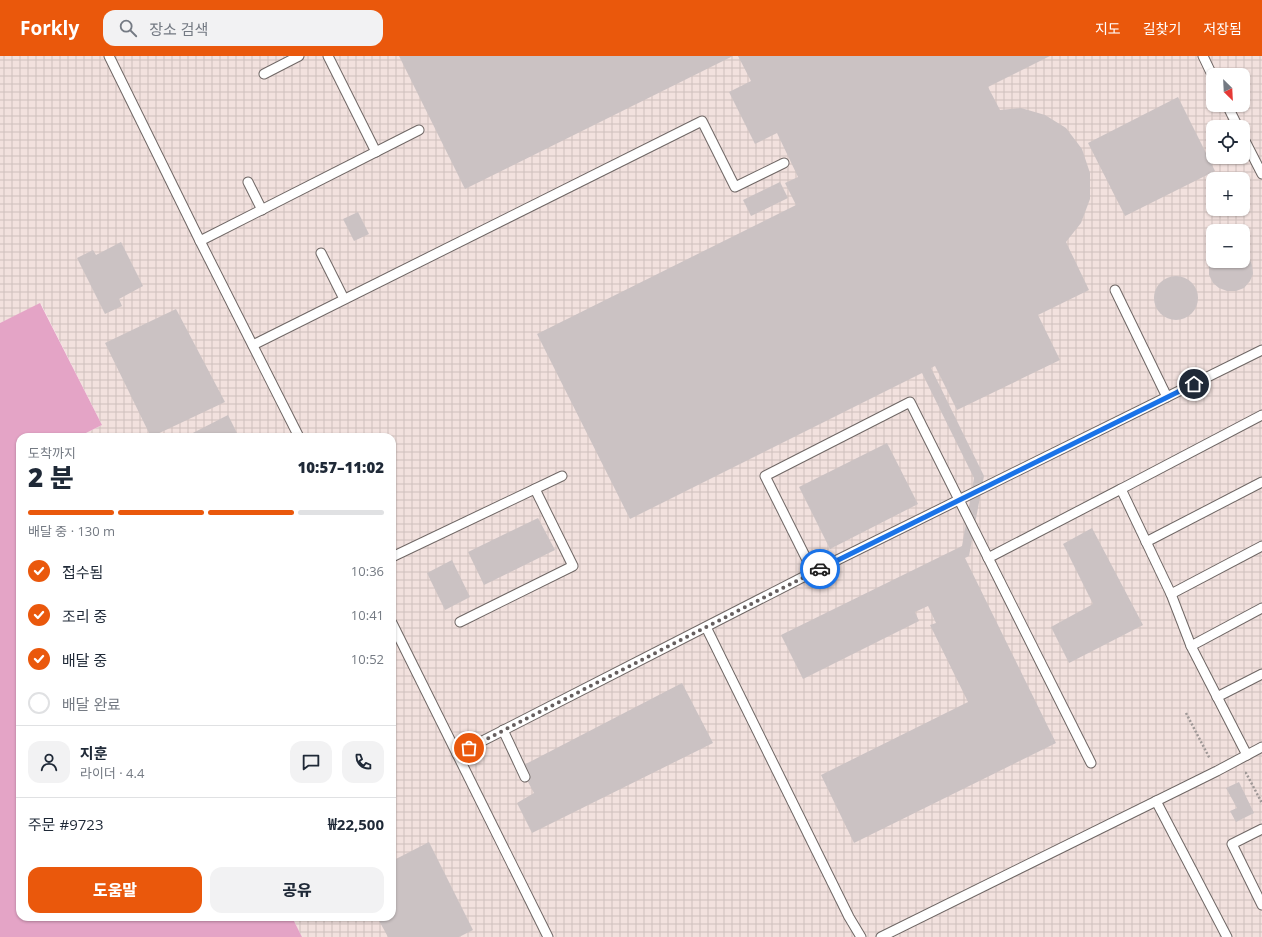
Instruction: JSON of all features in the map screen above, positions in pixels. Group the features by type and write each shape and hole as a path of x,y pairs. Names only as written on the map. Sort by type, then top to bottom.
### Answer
{"lane":[{"path":"109,56 297,433"},
{"path":"264,74 299,56"},
{"path":"328,56 376,152"},
{"path":"1203,56 1209,68"},
{"path":"253,345 702,121 735,187 784,163"},
{"path":"200,241 419,130"},
{"path":"1250,150 1262,174"},
{"path":"248,182 262,210"},
{"path":"321,253 344,299"},
{"path":"1115,290 1167,397"},
{"path":"457,754 813,572 1262,350"},
{"path":"813,572 765,476 910,402 1091,763"},
{"path":"988,558 1262,415"},
{"path":"396,555 562,476"},
{"path":"1146,542 1262,482"},
{"path":"460,622 573,566 535,488"},
{"path":"1121,489 1171,594 1191,646 1247,755"},
{"path":"1171,594 1262,546"},
{"path":"1191,646 1262,608"},
{"path":"706,627 846,910 861,937"},
{"path":"396,631 548,937"},
{"path":"1217,697 1262,674"},
{"path":"503,730 525,777"},
{"path":"881,937 1217,771 1262,747"},
{"path":"1156,801 1227,937"},
{"path":"1262,829 1232,844 1258,889 1262,905"}],"shaded area":[{"path":"0,56 1262,56 1262,937 302,937 294,921 396,921 396,433 86,433 102,425 41,304 0,323"},
{"path":"40,303 102,425 86,433 16,433 16,921 294,921 302,937 0,937 0,323"}],"building":[{"path":"399,56 733,56 465,189"},
{"path":"738,56 1050,56 988,87 1000,110 1021,108 1045,115 1066,128 1082,149 1090,173 1090,199 1081,223 1066,242 1089,290 1038,315 1060,360 957,410 935,366 931,368 984,476 969,556 965,558 1056,743 854,843 821,775 968,702 930,625 936,623 928,606 915,612 919,621 803,679 781,635 962,546 974,478 922,373 630,519 537,334 796,205 785,183 798,177 777,133 755,144 729,92 751,81"},
{"path":"1178,97 1206,153 1206,164 1212,164 1215,171 1206,172 1206,176 1125,216 1088,143"},
{"path":"780,182 788,198 751,216 743,200"},
{"path":"358,212 369,234 354,241 343,219"},
{"path":"121,242 143,286 119,299 122,306 105,314 77,258 93,250 96,255"},
{"path":"1250,260 1252,265 1253,274 1250,281 1244,288 1236,291 1227,291 1219,288 1213,283 1209,275 1209,268 1250,268"},
{"path":"1176,276 1188,280 1194,286 1198,298 1194,310 1188,316 1176,320 1164,316 1158,310 1154,298 1158,286 1164,280"},
{"path":"176,309 225,402 159,433 149,433 105,343"},
{"path":"228,415 237,433 193,433"},
{"path":"887,443 918,504 830,549 799,487"},
{"path":"538,518 555,550 484,585 468,552"},
{"path":"1092,528 1143,625 1069,663 1051,627 1093,604 1063,544"},
{"path":"452,560 470,597 445,610 427,573"},
{"path":"682,683 713,743 532,833 517,803 534,793 520,767"},
{"path":"1239,782 1254,813 1236,822 1230,811 1237,808 1226,788"},
{"path":"429,842 473,930 459,937 388,937 379,921 396,921 396,859"}],"way so far":[{"path":"469,748 820,569"}],"route":[{"path":"820,569 1194,384"}]}
